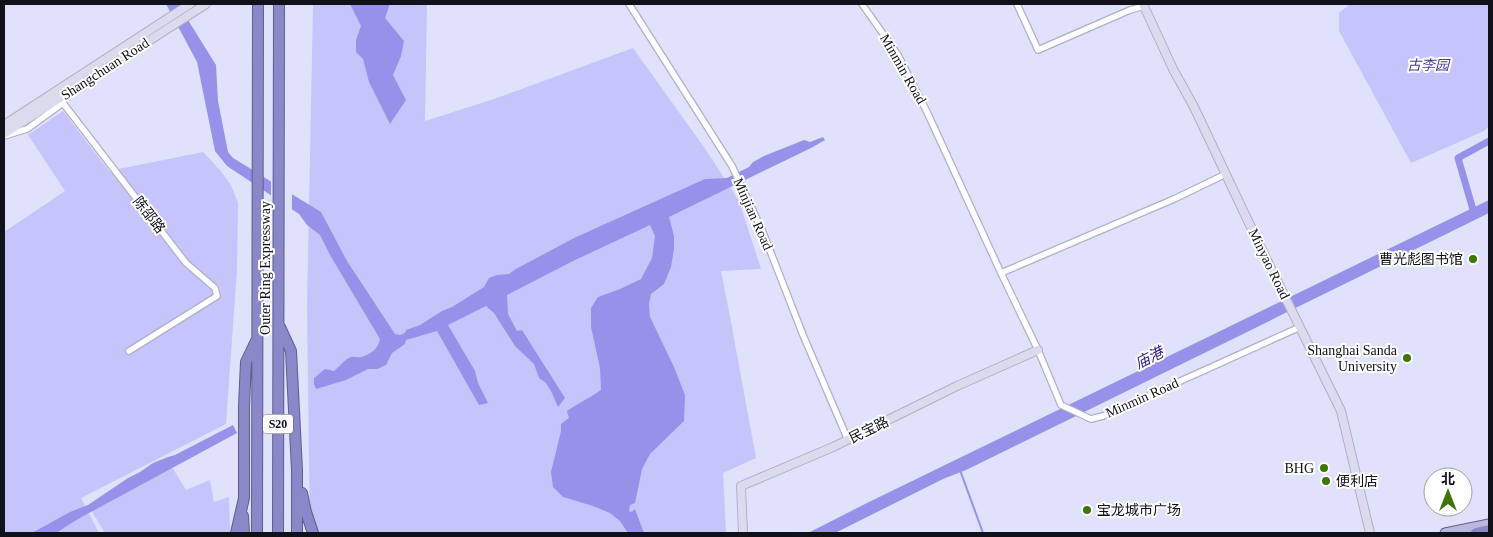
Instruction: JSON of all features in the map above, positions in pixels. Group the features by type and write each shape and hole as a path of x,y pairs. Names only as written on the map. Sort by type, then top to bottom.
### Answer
{"highway":[{"name":"Outer Ring Expressway","path":"257,529 258,4"},
{"name":"Outer Ring Expressway","path":"278,529 279,4"},
{"path":"278,324 290,351 297,470 297,533"},
{"path":"236,533 242,510 244,486 246,362 258,338"},
{"path":"297,470 301,481 306,512 313,533"},
{"path":"242,510 244,533"},
{"path":"1476,533 1489,530"}],"main road":[{"path":"1445,533 1489,524"}],"street":[{"name":"Shangchuan Road","path":"4,135 158,30 190,4"},
{"name":"Shangchuan Road","path":"4,125 158,30 206,4"},
{"name":"Minjian Road","path":"629,4 732,166 762,230 803,335 848,440"},
{"name":"Minmin Road","path":"862,4 898,54 927,112 1038,350 1061,405 1092,420 1300,327"},
{"path":"1016,4 1038,50 1147,4"},
{"name":"Minyao Road","path":"1147,4 1173,69 1194,107 1341,411 1370,533"},
{"name":"陈邵路","path":"4,135 27,129 63,104 186,263 215,288 217,296 129,351"},
{"path":"1001,272 1174,199 1226,174"},
{"name":"民宝路","path":"743,533 741,486 848,440 957,386 1038,350"}],"green space":[{"path":"313,4 427,4 425,121 497,98 633,48 706,150 739,201 761,269 721,271 756,458 723,473 726,533 310,533 307,307"},
{"name":"古李园","path":"1350,4 1489,4 1489,126 1484,131 1411,163 1339,31 1339,13"},
{"path":"63,111 109,171 203,152 231,185 238,203 237,269 226,424 81,498 99,533 4,533 4,232 65,191 28,135"},
{"path":"172,467 186,490 210,480 214,502 229,497 230,533 105,533 91,510"}],"shaded area":[{"path":"166,4 178,4 216,65 218,101 228,152 233,158 321,212 347,261 395,334 405,333 406,330 420,325 452,307 484,287 489,278 509,274 574,238 705,179 727,178 749,167 753,162 764,156 804,140 810,142 823,137 825,140 811,148 669,217 674,236 671,267 664,284 651,294 649,304 650,317 685,395 684,421 650,454 642,469 635,503 630,505 629,511 631,512 635,509 644,533 628,533 620,521 610,513 563,497 553,487 551,472 561,424 569,418 567,411 601,390 600,368 591,327 591,308 598,297 641,279 652,258 655,236 650,225 573,261 507,295 508,314 517,331 522,330 565,398 558,407 546,383 539,378 534,364 515,346 494,313 486,306 448,325 475,371 478,383 488,403 479,405 437,331 406,340 405,344 392,353 386,365 377,369 368,369 346,380 316,389 314,378 325,369 334,371 350,357 368,355 376,348 380,339 320,235 307,225 299,214 227,166 215,151 197,62"},
{"path":"350,4 390,4 385,18 404,41 401,56 393,75 406,100 390,124 369,82 363,59 356,52 356,40 361,26"},
{"path":"1489,200 1489,213 966,470 943,479 835,533 808,533 869,502"},
{"path":"233,425 237,433 78,519 56,533 32,533 70,512 88,505 153,463 175,455"}],"pier":[{"path":"271,178 292,192 292,212 271,198"}],"waterway":[{"path":"1474,213 1458,158 1489,141"},
{"path":"960,470 983,533"}],"place":[{"name":"曹光彪图书馆","path":"1473,259"},
{"name":"Shanghai Sanda University","path":"1407,358"},
{"name":"BHG","path":"1324,468"},
{"name":"便利店","path":"1326,481"},
{"name":"宝龙城市广场","path":"1087,510"}],"water label":[{"name":"庙港","path":"1149,358"}]}
